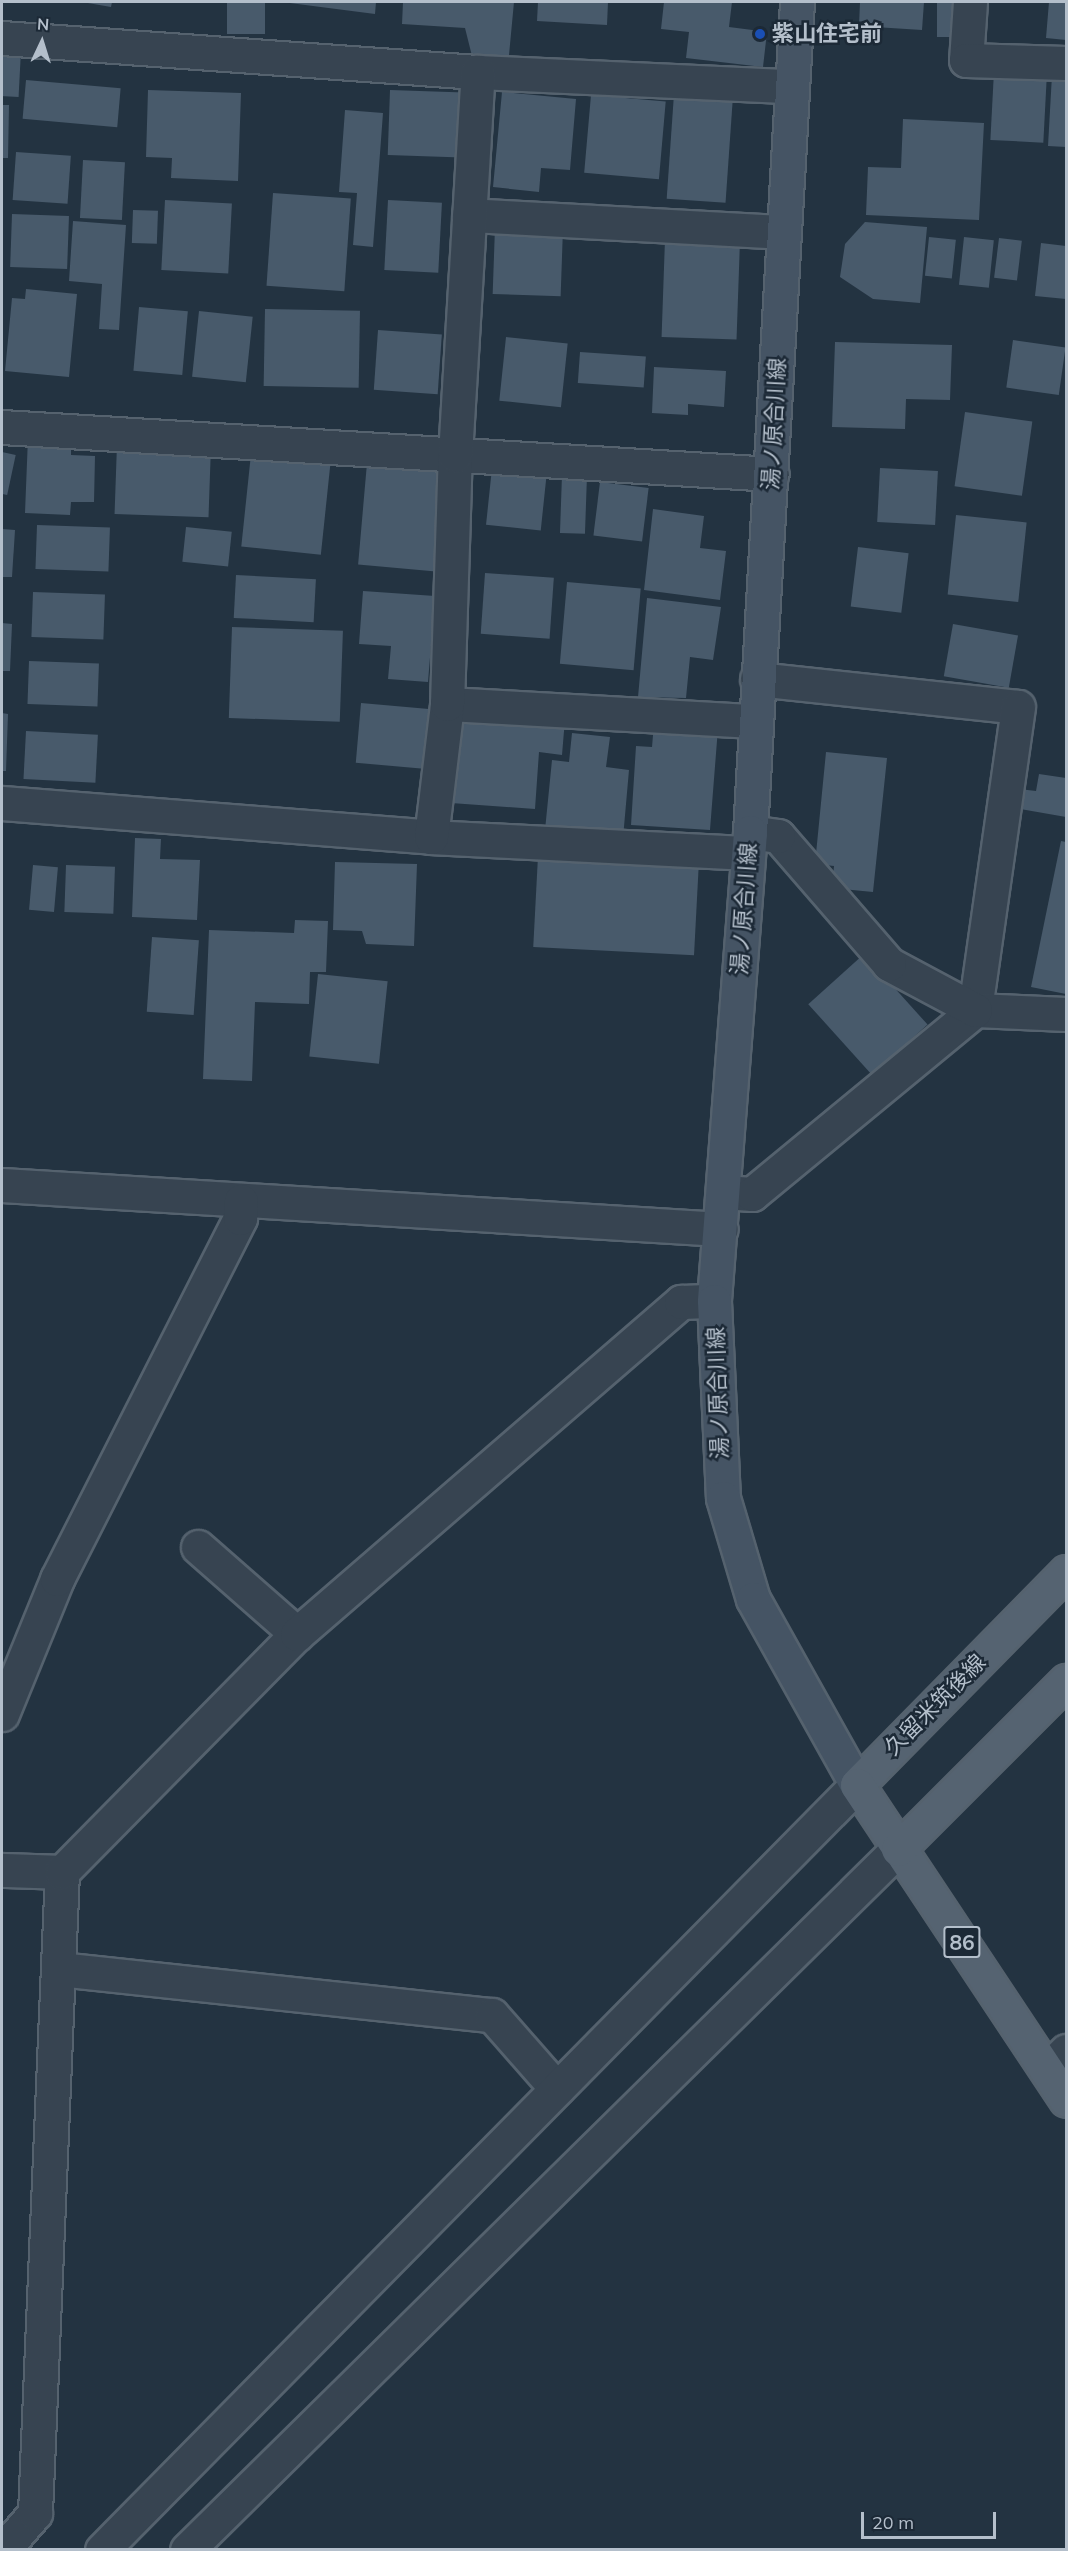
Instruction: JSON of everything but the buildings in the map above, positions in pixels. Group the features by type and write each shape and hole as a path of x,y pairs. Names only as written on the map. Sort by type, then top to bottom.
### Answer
{"main road":[{"name":"湯ノ原合川線","path":"797,2 790,86 772,474 757,679 749,843 714,1301 726,1509 753,1599 857,1785"},
{"name":"久留米筑後線","path":"857,1785 1066,1572"},
{"path":"898,1849 1066,1680"},
{"name":"86","path":"857,1785 898,1849 1058,2060 1066,2100"}],"street":[{"path":"970,2 966,60 1066,63"},
{"path":"2,38 478,72 790,86"},
{"path":"431,837 447,704 454,455 478,72"},
{"path":"469,215 783,232"},
{"path":"2,428 772,474"},
{"path":"723,1192 752,1194 975,1010 1018,707 757,679"},
{"path":"447,704 755,720"},
{"path":"2,804 431,837 749,843 778,836 889,964 975,1010 1066,1014"},
{"path":"2,1185 721,1228"},
{"path":"2,1714 57,1580 240,1218 241,1201"},
{"path":"3,2550 35,2513 62,1872 297,1634 681,1302 714,1301"},
{"path":"198,1547 297,1634"},
{"path":"102,2550 857,1785"},
{"path":"187,2550 898,1849"},
{"path":"2,1870 62,1872"},
{"path":"59,1969 492,2015 557,2089"}],"place":[{"name":"紫山住宅前","path":"760,34"}]}
